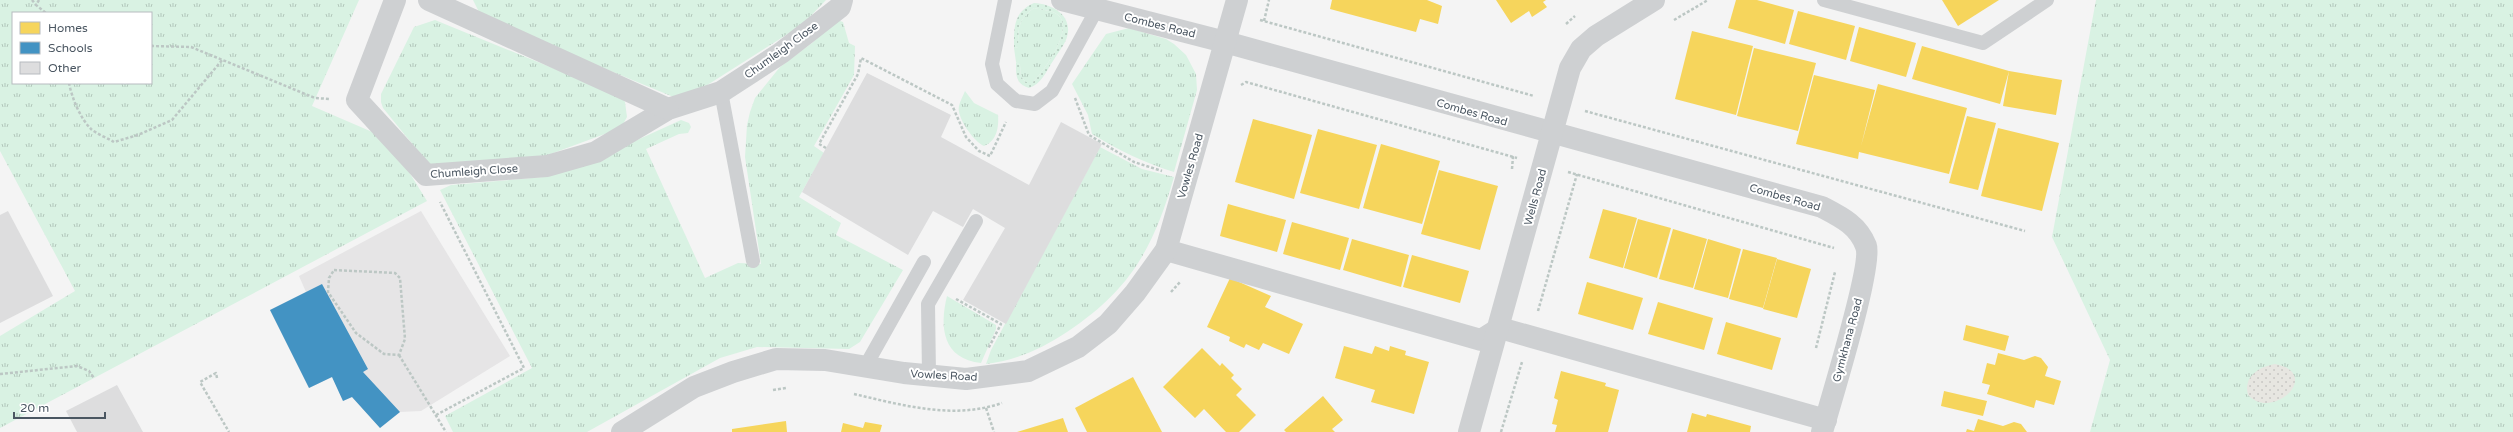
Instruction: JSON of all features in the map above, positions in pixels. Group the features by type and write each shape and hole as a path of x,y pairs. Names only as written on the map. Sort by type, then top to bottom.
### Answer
{"street":[{"path":"357,100 394,0"},
{"path":"429,0 668,109"},
{"name":"Chumleigh Close","path":"357,100 426,175 547,166 596,152 668,109 721,92 781,53 840,7 842,0"},
{"name":"Combes Road","path":"1062,0 1226,42 1552,134 1822,207 1852,224 1867,247"},
{"name":"Wells Road","path":"1469,432 1500,328 1570,68 1581,49 1596,36 1654,0"},
{"name":"Vowles Road","path":"622,432 694,387 733,372 776,359 825,360 865,367 929,375 979,378 1028,371 1078,347 1108,324 1135,293 1166,250 1236,6"},
{"name":"Gymkhana Road","path":"1824,426 1864,278 1867,247"},
{"path":"1166,250 1482,340 1500,328 1824,426"}],"lane":[{"path":"1005,0 992,64 997,84 1016,102 1035,104 1052,91 1097,9"},
{"path":"1824,0 1983,43 2047,0"},
{"path":"721,92 754,261"},
{"path":"929,375 928,304 976,221"},
{"path":"865,367 924,262"}],"path":[{"path":"32,0 45,12"},
{"path":"36,5 38,0"},
{"path":"1264,21 1269,0"},
{"path":"1667,24 1708,0"},
{"path":"1236,6 1264,21 2024,231"},
{"path":"152,46 192,47 315,98 357,100"},
{"path":"826,148 820,144 858,74 861,58 952,105 966,137 979,151 990,156 1016,102"},
{"path":"70,84 71,92 83,118 92,129 114,142 138,135 172,120 222,59"},
{"path":"1075,99 1089,135 1134,162 1187,179"},
{"path":"1589,105 1589,112"},
{"path":"431,174 430,183 524,368 436,415"},
{"path":"1501,432 1530,338 1577,174"},
{"path":"334,270 395,273 400,278 405,339 399,355 384,354 356,333 328,292 329,278 334,270"},
{"path":"937,288 1001,324 986,352 979,378"},
{"path":"399,355 446,432"},
{"path":"0,374 77,366 89,371 94,378"},
{"path":"217,378 216,373 200,382 229,432"}],"shaded area":[{"path":"421,211 510,356 421,411 400,412 380,428 352,397 343,401 332,377 309,388 270,310 306,292 299,276"}],"green space":[{"path":"0,0 359,0 312,106 377,134 396,151 427,201 0,428 0,336 75,291 0,151"},
{"path":"473,0 826,0 802,25 690,96 676,98 482,18"},
{"path":"2096,0 2513,0 2513,432 2090,432 2110,360 2052,237"},
{"path":"1034,3 1049,6 1061,13 1068,25 1068,32 1065,43 1043,77 1037,84 1029,88 1021,84 1017,78 1016,62 1020,65 1021,77 1026,82 1033,82 1050,61 1060,41 1063,24 1058,15 1034,8 1024,17 1020,25 1018,47 1014,48 1014,34 1018,16 1022,11"},
{"path":"1034,8 1058,15 1063,24 1060,41 1050,61 1033,82 1026,82 1021,77 1020,65 1016,62 1014,48 1018,47 1019,29 1024,17"},
{"path":"435,20 621,96 625,102 627,117 622,126 613,131 537,159 431,167 383,108 381,94 414,27"},
{"path":"837,20 843,22 849,43 855,46 854,75 814,146 824,153 799,197 841,223 836,235 903,270 860,342 849,349 757,347 720,358 587,432 453,432 445,416 532,368 440,190 451,185 544,177 624,146 681,120 689,123 691,127 688,133 679,134 646,149 705,278 738,263 761,264 745,157 747,125 750,112 755,98 780,67 812,43"},
{"path":"1129,28 1166,39 1174,44 1186,55 1196,74 1197,90 1174,172 1132,156 1092,134 1088,115 1072,84 1106,34"},
{"path":"965,91 974,103 998,115 996,133 992,141 984,146 975,140 960,116 959,106"},
{"path":"1100,147 1142,169 1174,177 1166,203 1148,247 1123,283 1107,300 1089,316 1067,332 1018,357 986,364 991,350"},
{"path":"947,296 996,325 996,329 981,363 968,360 951,348 944,330"}],"sand":[{"path":"2275,364 2289,369 2295,376 2294,385 2289,393 2280,399 2270,403 2258,402 2248,395 2247,388 2250,378 2263,367"}],"building: Homes":[{"path":"1332,0 1427,0 1442,6 1438,24 1420,19 1416,32 1330,9"},
{"path":"1496,0 1546,0 1543,2 1547,7 1532,17 1529,11 1511,23"},
{"path":"1736,0 1757,0 1794,10 1785,44 1728,28"},
{"path":"1942,0 1999,0 1958,26"},
{"path":"1798,11 1855,26 1846,60 1789,44"},
{"path":"1859,27 1916,43 1906,77 1850,61"},
{"path":"1692,31 1753,46 1736,115 1675,99"},
{"path":"1922,46 2009,71 2000,104 1912,79"},
{"path":"1754,48 1816,63 1798,131 1737,116"},
{"path":"2009,71 2062,80 2056,115 2003,106"},
{"path":"1814,75 1875,90 1861,146 1878,84 1967,108 1949,174 1859,152 1858,159 1796,144"},
{"path":"1967,116 1996,123 1978,190 1949,183"},
{"path":"1253,119 1312,135 1294,199 1235,182"},
{"path":"1998,128 2059,143 2042,211 1981,196"},
{"path":"1318,129 1377,145 1359,209 1300,193"},
{"path":"1381,144 1440,161 1422,224 1363,208"},
{"path":"1439,170 1498,186 1480,250 1421,234"},
{"path":"1228,204 1286,220 1277,252 1220,236"},
{"path":"1603,209 1637,218 1623,268 1589,258"},
{"path":"1638,219 1671,228 1657,278 1624,268"},
{"path":"1292,222 1349,238 1340,270 1283,254"},
{"path":"1673,229 1707,239 1693,288 1659,279"},
{"path":"1352,239 1409,255 1401,287 1343,270"},
{"path":"1708,239 1741,249 1728,298 1694,289"},
{"path":"1743,249 1777,258 1763,308 1729,299"},
{"path":"1412,255 1469,271 1460,303 1403,287"},
{"path":"1777,259 1811,269 1797,318 1763,309"},
{"path":"1230,278 1271,296 1265,307 1303,324 1289,354 1263,343 1259,350 1246,344 1244,348 1229,341 1230,337 1207,327"},
{"path":"1587,282 1643,298 1633,330 1578,314"},
{"path":"1658,302 1713,318 1704,350 1648,334"},
{"path":"1726,322 1781,338 1772,370 1717,354"},
{"path":"1966,325 2009,336 2005,351 1963,340"},
{"path":"1344,346 1372,354 1375,346 1389,351 1390,346 1406,351 1405,355 1429,362 1414,414 1371,402 1375,390 1335,378"},
{"path":"1202,348 1220,366 1222,363 1234,375 1231,378 1242,389 1236,395 1256,415 1239,432 1226,432 1204,409 1195,418 1163,387"},
{"path":"1998,353 2024,360 2035,356 2041,358 2048,367 2045,376 2061,381 2054,405 2036,400 2034,408 1987,394 1990,385 1982,383 1987,363 1995,365"},
{"path":"1561,371 1606,383 1605,386 1619,390 1608,432 1555,432 1557,425 1552,424 1558,400 1554,398"},
{"path":"1133,377 1162,432 1087,432 1075,408"},
{"path":"1944,391 1987,401 1983,416 1941,406"},
{"path":"1323,396 1343,420 1332,429 1335,432 1286,432 1284,430"},
{"path":"1692,413 1706,417 1707,414 1751,426 1750,432 1687,432"},
{"path":"1063,418 1068,432 1017,432"},
{"path":"1978,419 2003,426 2014,422 2021,424 2027,432 1966,432 1967,429 1974,431"},
{"path":"786,421 787,432 732,432 732,429"},
{"path":"865,422 882,425 880,432 841,432 843,423 863,428"}],"building: Schools":[{"path":"322,284 368,369 363,372 400,412 380,428 352,397 343,401 332,377 309,388 270,310"}],"building: Other":[{"path":"867,73 951,115 941,137 1029,185 1061,122 1102,144 1006,324 963,300 1005,228 973,209 963,227 933,211 908,255 802,192"},
{"path":"8,211 53,296 0,323 0,215"},
{"path":"117,385 143,432 77,432 66,411"}]}
